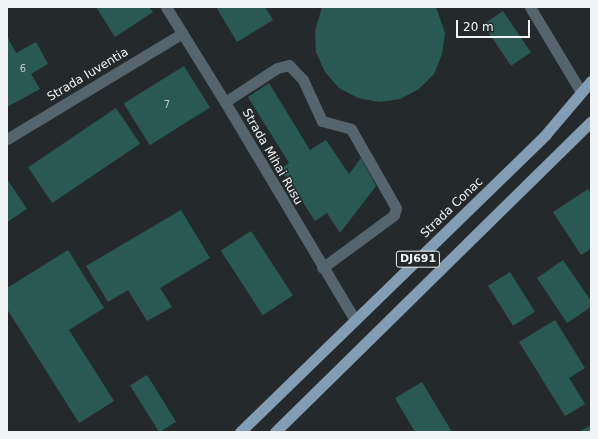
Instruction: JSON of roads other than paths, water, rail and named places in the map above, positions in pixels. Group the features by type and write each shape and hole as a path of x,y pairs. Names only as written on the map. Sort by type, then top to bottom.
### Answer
{"main road":[{"name":"Strada Conac","path":"240,432 546,134 591,81"},
{"name":"DJ691","path":"274,432 591,122"}],"street":[{"name":"Strada Mihai Rusu","path":"166,7 225,102 322,268 355,320"},
{"path":"530,7 581,92"},
{"name":"Strada Iuventia","path":"7,139 183,33"},
{"path":"225,102 277,68 289,65 303,80 322,121 351,129 396,208 394,215 322,268"}]}
